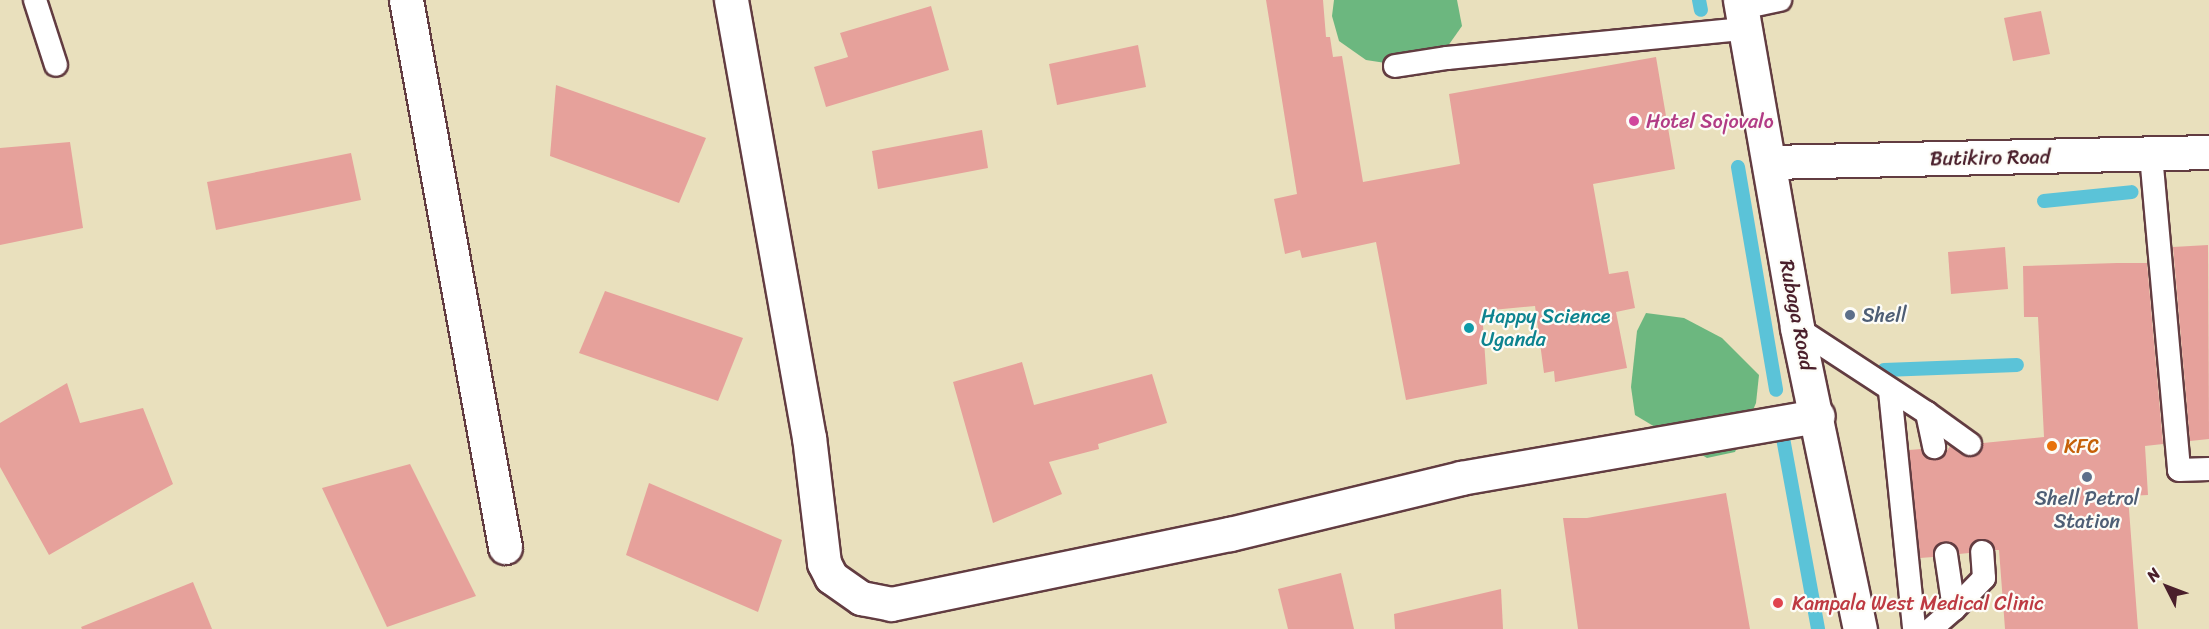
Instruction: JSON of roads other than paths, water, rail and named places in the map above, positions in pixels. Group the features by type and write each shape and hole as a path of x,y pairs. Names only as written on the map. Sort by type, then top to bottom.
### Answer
{"street":[{"path":"406,0 505,547"},
{"path":"731,0 809,437 824,563 831,578 861,598 891,604 1230,534 1461,478 1818,416"},
{"name":"Rubaga Road","path":"1742,13 1770,162 1797,328 1818,416 1860,629"},
{"name":"Butikiro Road","path":"1770,162 2209,152"}],"lane":[{"path":"35,0 56,65"},
{"path":"1395,66 1742,13 1780,0"},
{"path":"2151,155 2179,470 2209,469"},
{"path":"1797,328 1970,444"},
{"path":"1890,391 1914,629"},
{"path":"1927,414 1934,447"},
{"path":"1931,629 1984,578 1982,552"},
{"path":"1946,555 1954,609"}],"waterway":[{"path":"1699,0 1701,10"},
{"path":"1738,167 1776,390"},
{"path":"2044,201 2132,192"},
{"path":"1884,370 2017,365"},
{"path":"1783,438 1818,629"}],"place":[{"name":"Hotel Sojovalo","path":"1634,121"},
{"name":"Shell","path":"1850,315"},
{"name":"Happy Science Uganda","path":"1469,328"},
{"name":"KFC","path":"2052,446"},
{"name":"Shell Petrol Station","path":"2087,477"},
{"name":"Kampala West Medical Clinic","path":"1778,603"}]}
